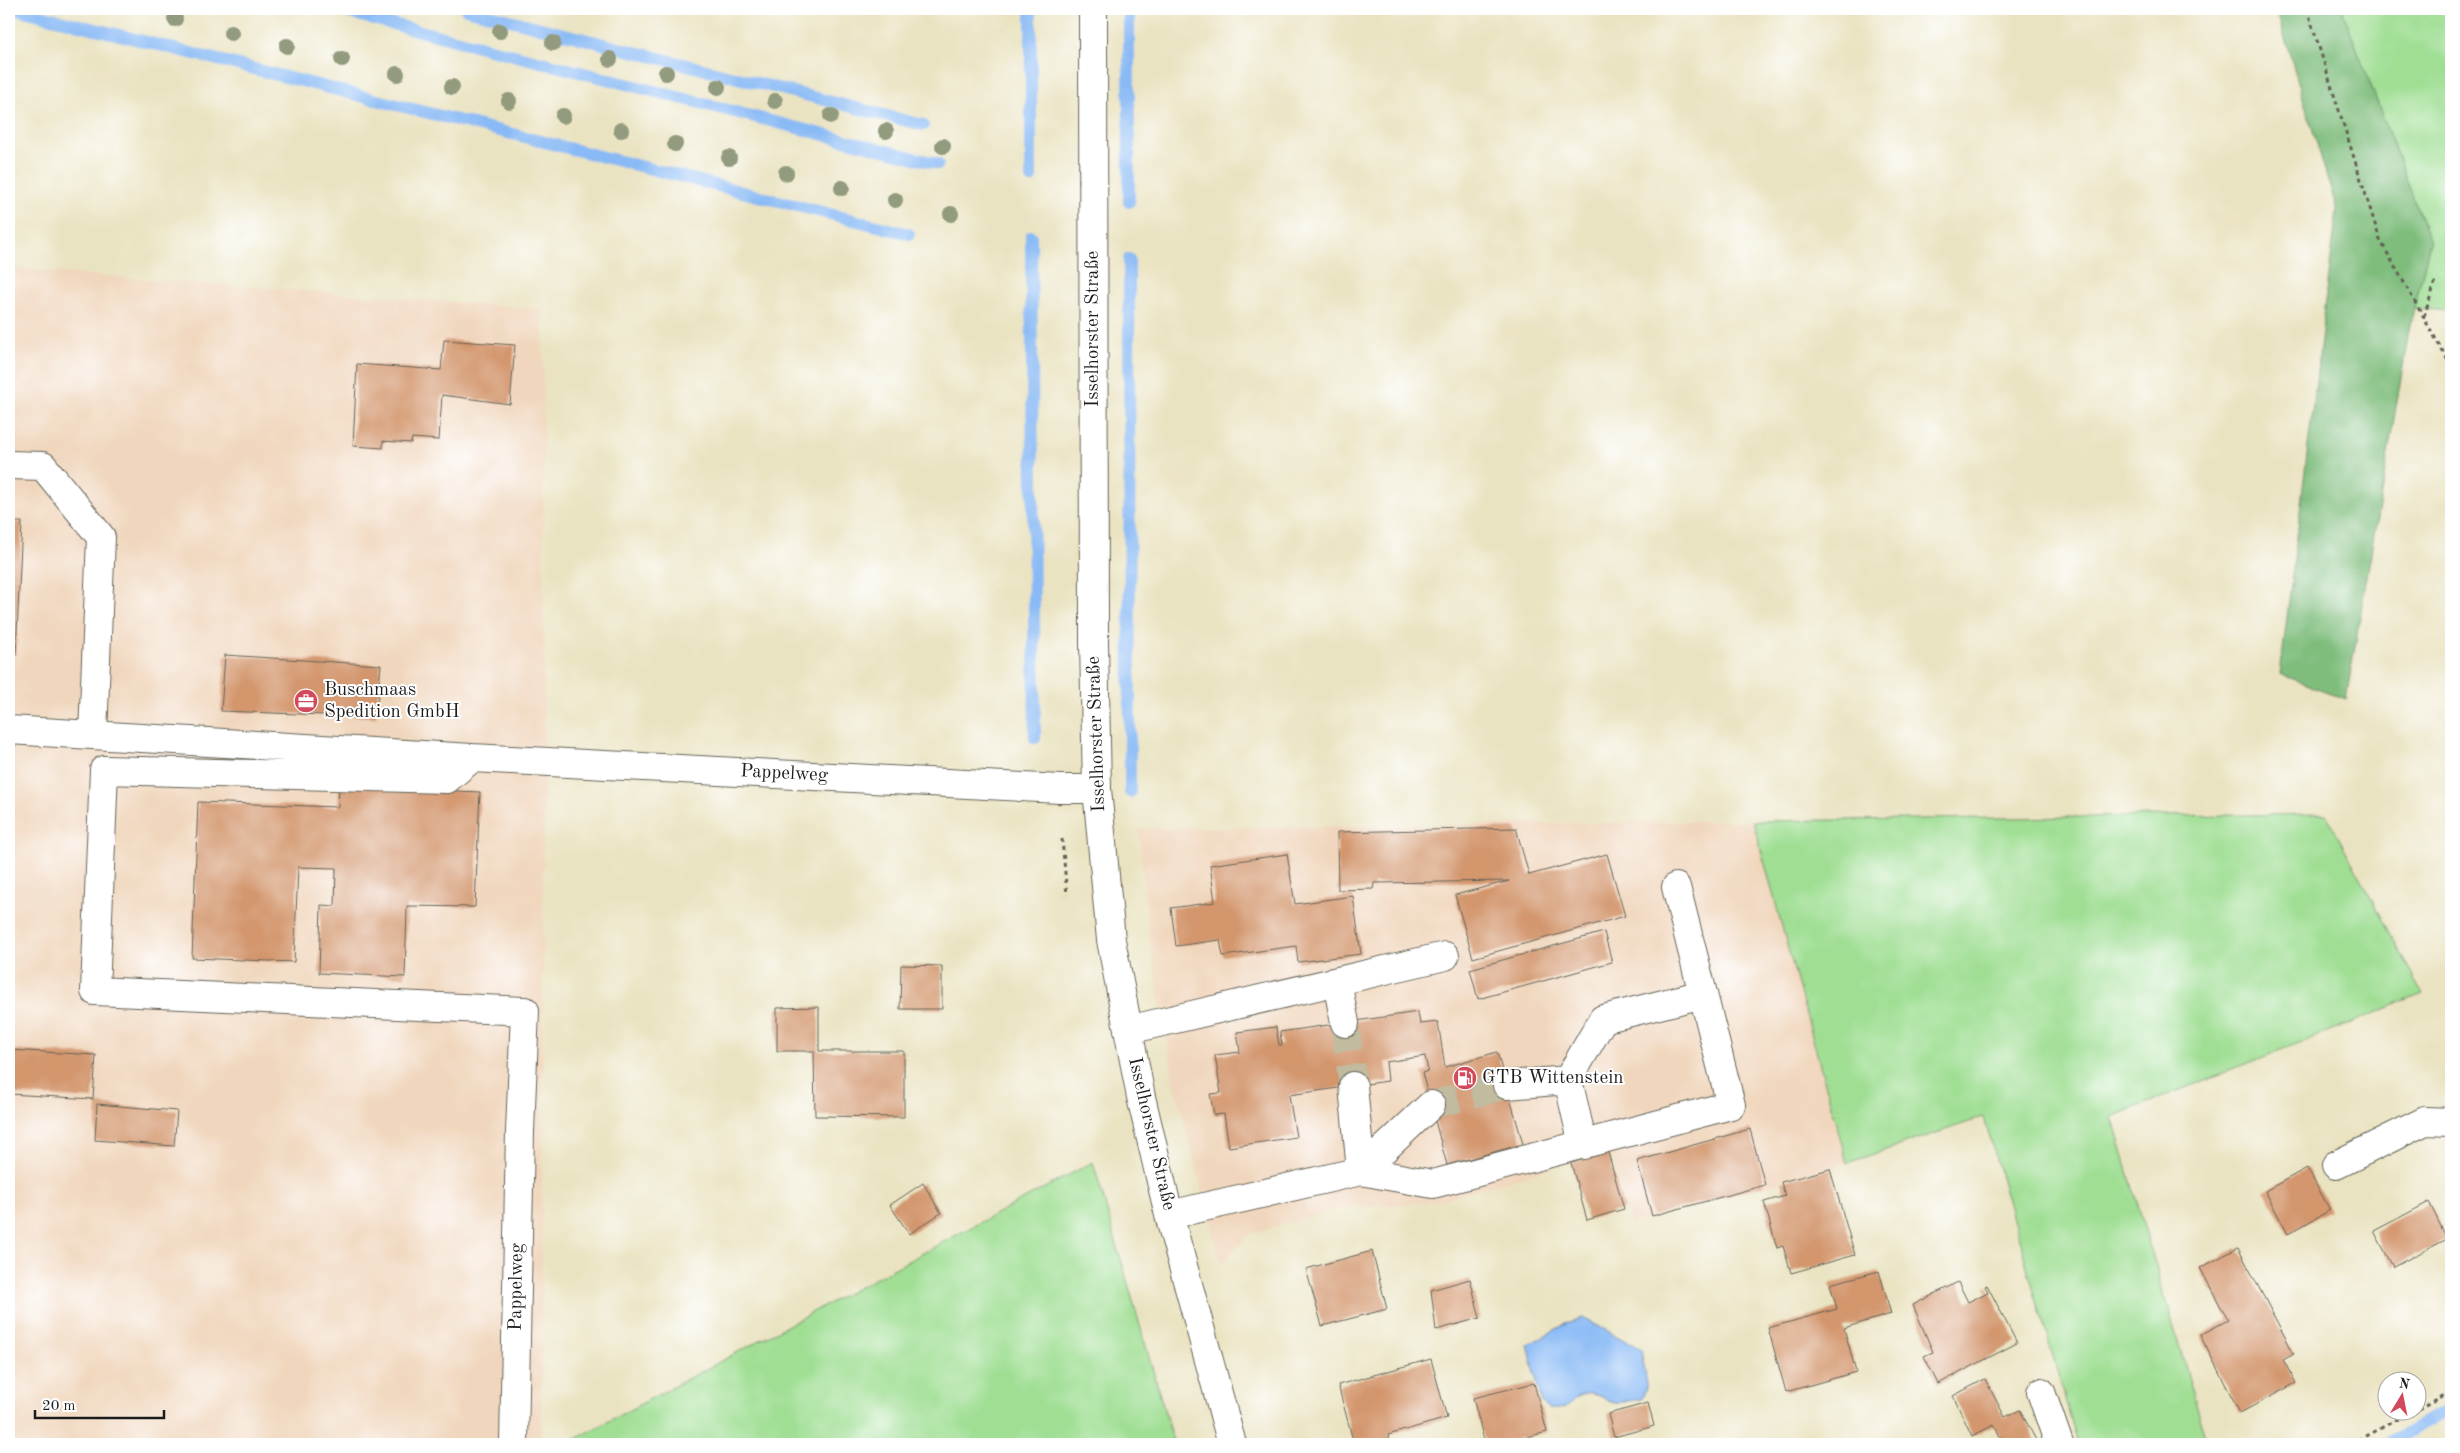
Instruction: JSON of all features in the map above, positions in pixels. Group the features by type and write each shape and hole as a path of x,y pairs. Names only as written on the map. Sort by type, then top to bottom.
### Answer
{"street":[{"name":"Isselhorster Straße","path":"1093,9 1094,623 1097,789 1111,940 1128,1030 1169,1215 1232,1444"},
{"path":"9,465 43,466 101,537 93,734"},
{"name":"Pappelweg","path":"9,730 472,758 1030,788 1097,789"},
{"name":"Pappelweg","path":"472,758 447,779 104,770 95,992 525,1011 520,1131 514,1444"},
{"path":"1169,1215 1361,1171 1433,1184 1731,1106 1676,887"},
{"path":"1128,1030 1446,956"},
{"path":"1337,982 1345,1023"},
{"path":"1582,1145 1568,1080 1603,1019 1703,994"},
{"path":"1507,1085 1568,1080"},
{"path":"1353,1086 1361,1171"},
{"path":"1361,1171 1431,1105"},
{"path":"2336,1165 2426,1120 2451,1122"},
{"path":"2041,1392 2059,1444"}],"path":[{"path":"2308,9 2380,240 2451,366"},
{"path":"2424,317 2436,280"},
{"path":"2428,1403 2451,1391"},
{"path":"2352,1444 2397,1420"}],"shaded area":[{"path":"9,269 543,309 544,722 541,1444 9,1444"},
{"path":"1753,821 1847,1163 1630,1224 1610,1151 1435,1202 1348,1207 1249,1234 1221,1264 1174,1082 1149,935 1139,829"}],"green space":[{"path":"2276,9 2342,9 2430,242 2410,325 2346,699 2280,674 2337,210"},
{"path":"2342,9 2451,9 2451,311 2414,308 2430,242"},
{"path":"2326,814 2423,994 2112,1117 2208,1444 2078,1444 1984,1117 1847,1163 1753,821"},
{"path":"1093,1162 1174,1444 566,1444"}],"water":[{"path":"1583,1318 1641,1349 1647,1384 1642,1399 1615,1402 1596,1395 1585,1394 1575,1398 1563,1408 1548,1409 1542,1403 1528,1345 1567,1323"}],"building":[{"path":"444,340 515,345 510,404 442,395 439,440 412,438 411,443 383,441 383,448 353,446 357,364 441,370"},
{"path":"9,522 22,522 16,655 9,655"},
{"path":"225,655 381,665 376,717 221,711"},
{"path":"339,786 480,792 475,907 407,906 405,977 319,973 321,905 335,906 336,868 298,867 294,962 192,958 198,802 338,807"},
{"path":"1516,828 1529,875 1607,854 1625,916 1473,958 1455,895 1509,881 1374,883 1373,889 1338,890 1337,832"},
{"path":"1287,854 1295,904 1353,896 1361,954 1298,962 1296,946 1223,956 1220,940 1176,946 1171,908 1215,902 1210,865"},
{"path":"1604,932 1612,962 1478,999 1470,969"},
{"path":"901,965 942,966 942,1009 900,1009"},
{"path":"819,1007 819,1051 904,1051 904,1117 815,1116 814,1051 777,1051 777,1008"},
{"path":"1418,1012 1420,1024 1438,1022 1445,1067 1497,1052 1523,1144 1447,1165 1422,1073 1428,1071 1425,1056 1386,1062 1388,1081 1289,1095 1296,1137 1229,1147 1224,1114 1214,1115 1210,1094 1221,1093 1215,1055 1240,1052 1237,1032 1276,1027 1279,1045 1282,1045 1280,1032"},
{"path":"9,1050 96,1055 93,1099 9,1094"},
{"path":"97,1104 177,1111 174,1146 95,1140"},
{"path":"1750,1129 1765,1185 1652,1216 1637,1161"},
{"path":"1608,1152 1624,1209 1587,1220 1571,1163"},
{"path":"2307,1168 2330,1210 2288,1234 2265,1191"},
{"path":"1830,1169 1855,1255 1791,1273 1783,1246 1777,1248 1764,1202 1785,1196 1781,1182"},
{"path":"923,1183 941,1213 909,1234 890,1205"},
{"path":"2429,1202 2447,1239 2393,1267 2374,1231"},
{"path":"2238,1248 2294,1354 2283,1360 2296,1383 2240,1413 2200,1335 2228,1320 2200,1268"},
{"path":"1372,1251 1387,1309 1322,1326 1306,1269"},
{"path":"1879,1271 1891,1314 1844,1328 1856,1372 1786,1392 1768,1328 1837,1309 1830,1284"},
{"path":"1470,1279 1480,1318 1436,1330 1431,1290"},
{"path":"1958,1282 1968,1302 1988,1292 1985,1286 1987,1285 2017,1343 1938,1384 1924,1356 1933,1352 1913,1305"},
{"path":"1431,1359 1447,1418 1388,1435 1391,1444 1354,1444 1338,1385"},
{"path":"1985,1379 2005,1417 2020,1410 2038,1444 2004,1444 1994,1425 1972,1436 1953,1396"},
{"path":"1534,1383 1547,1432 1499,1444 1485,1444 1473,1398"},
{"path":"1648,1403 1654,1426 1614,1437 1608,1414"}],"waterway":[{"path":"16,9 909,234"},
{"path":"334,9 938,164"},
{"path":"466,9 923,125"},
{"path":"1031,9 1031,178"},
{"path":"1129,9 1129,202"},
{"path":"1031,236 1035,738"},
{"path":"1129,259 1130,792"},
{"path":"2386,1444 2451,1409"}],"tunnel":[{"path":"1345,1023 1353,1086"},
{"path":"1431,1105 1507,1085"}],"place":[{"name":"Buschmaas Spedition GmbH","path":"306,701"},
{"name":"GTB Wittenstein","path":"1465,1078"}]}
